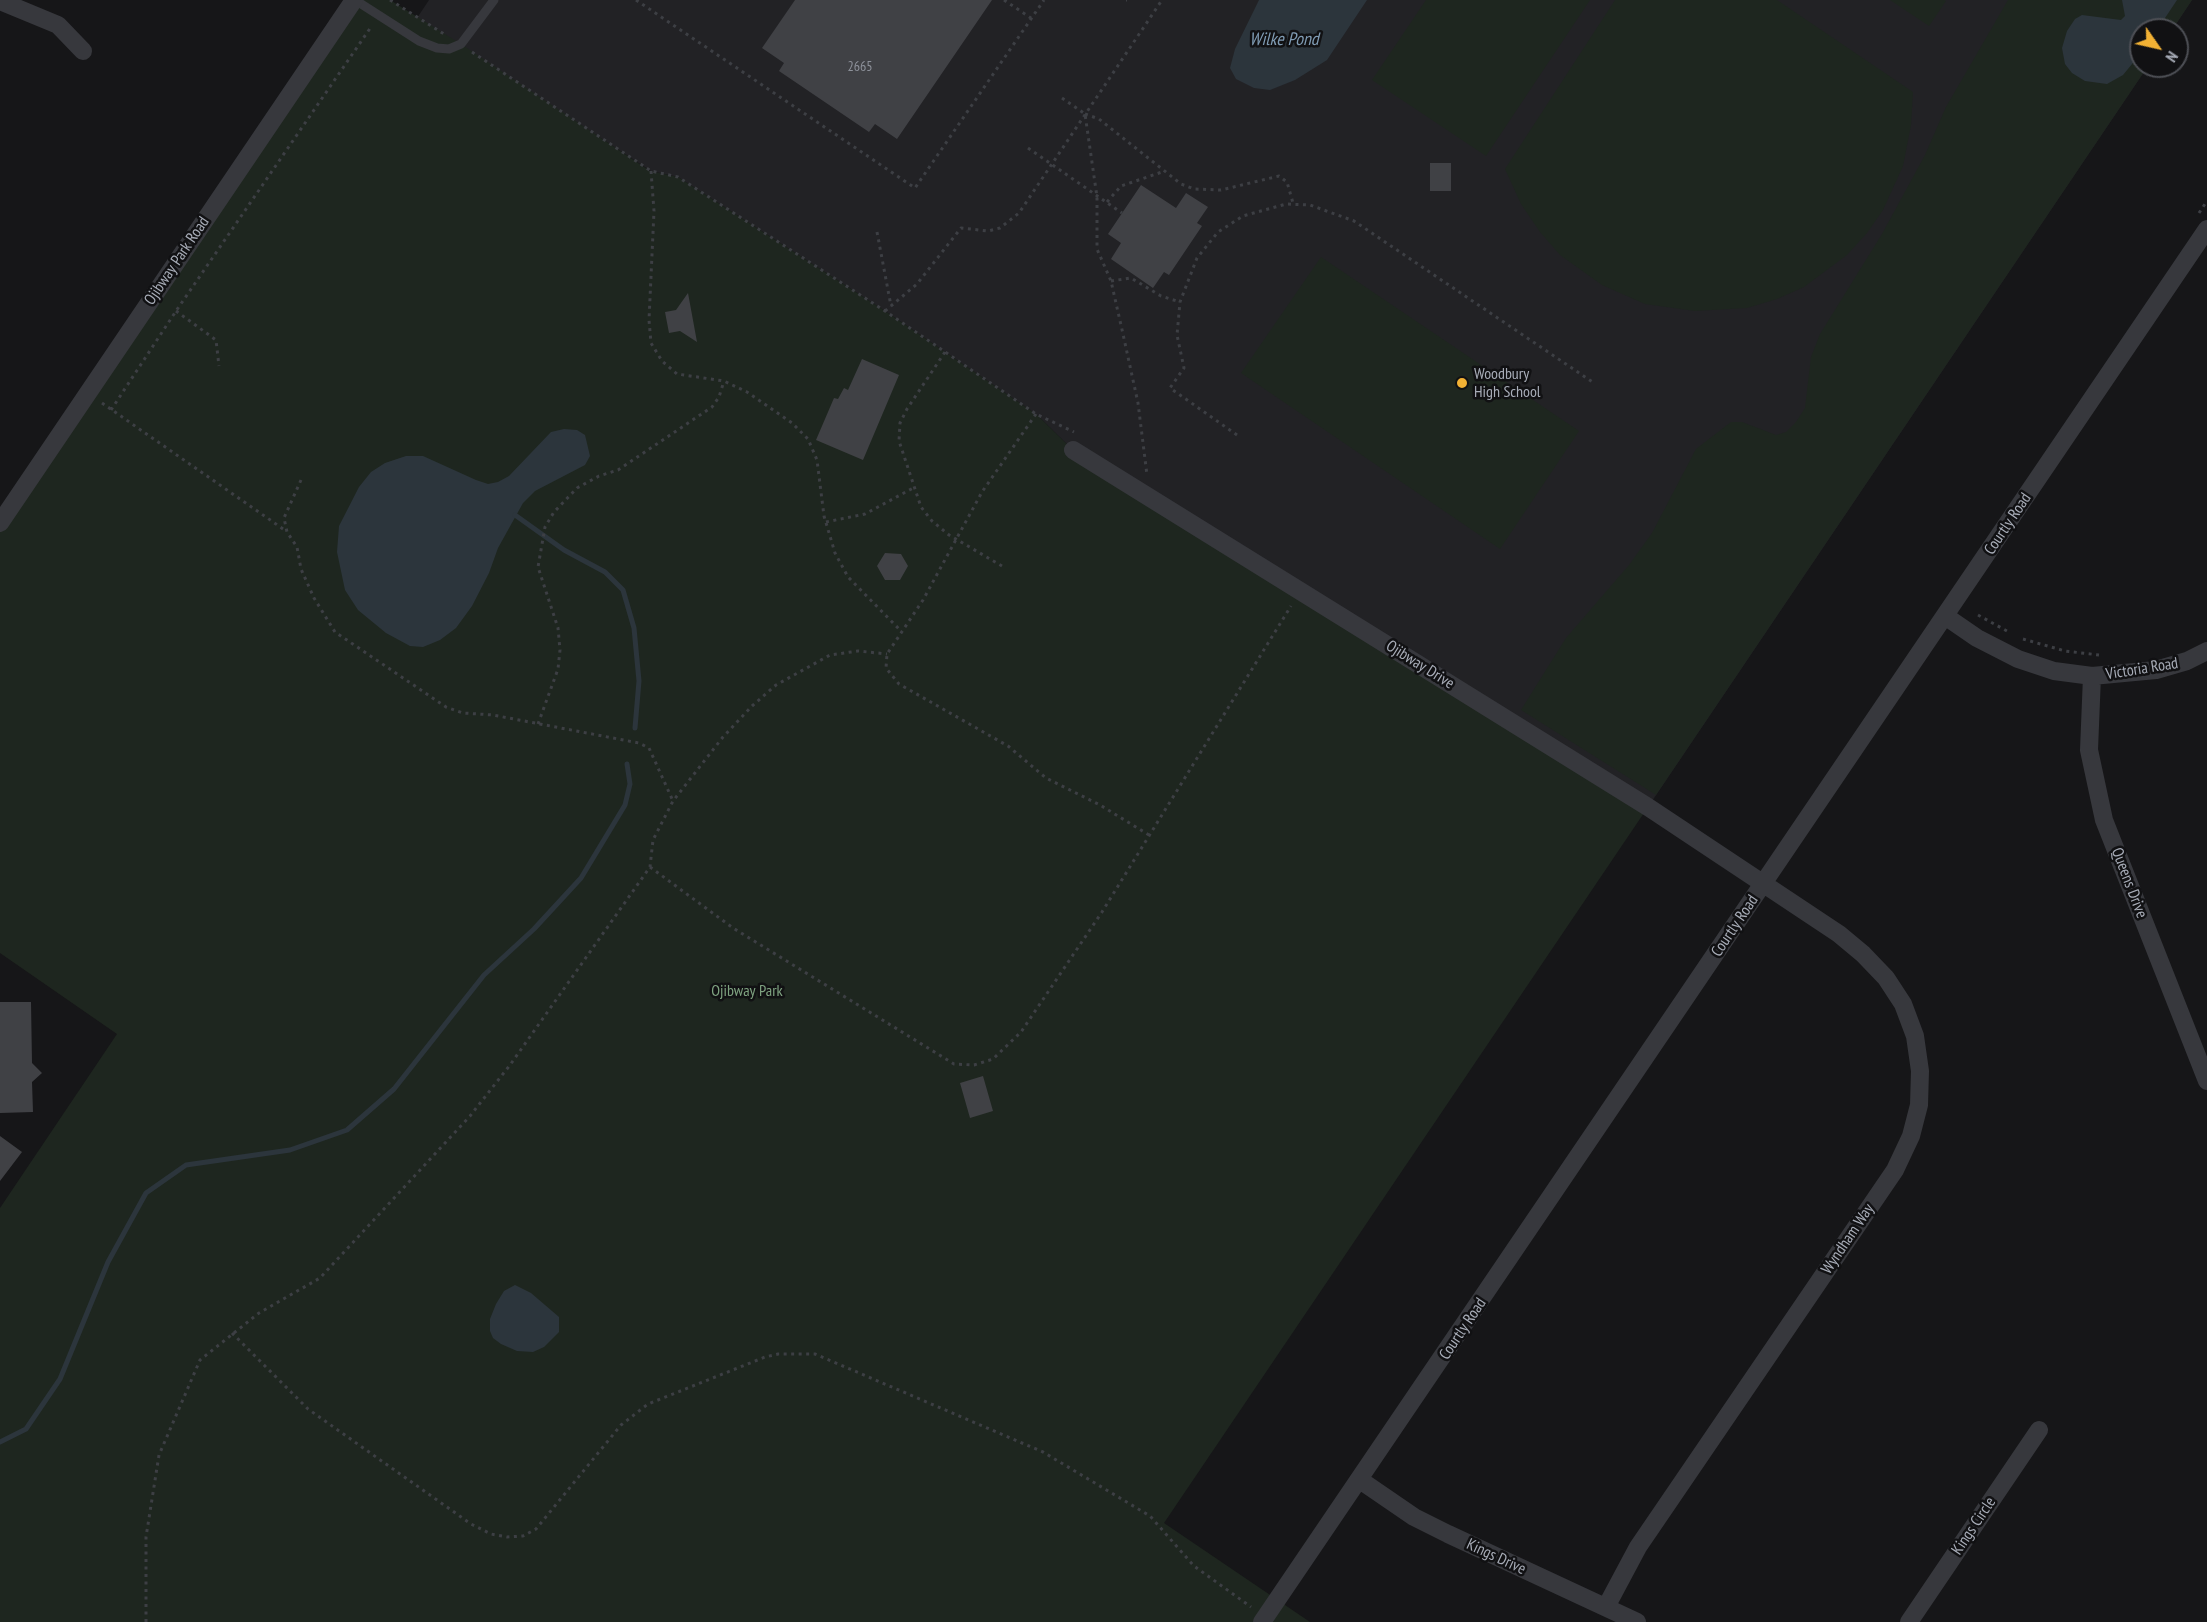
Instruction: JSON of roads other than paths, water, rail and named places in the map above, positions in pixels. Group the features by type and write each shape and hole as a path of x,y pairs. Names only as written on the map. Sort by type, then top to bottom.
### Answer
{"street":[{"name":"Ojibway Park Road","path":"0,523 355,0"},
{"path":"0,1 58,26 83,51"},
{"name":"Courtly Road","path":"1264,1620 2207,229"},
{"name":"Ojibway Drive","path":"1076,443 1144,483 1647,807 1763,885"},
{"name":"Victoria Road","path":"1945,616 1977,638 2018,659 2054,671 2092,676 2156,670 2187,661 2207,651"},
{"name":"Queens Drive","path":"2092,676 2089,750 2104,820 2201,1049 2207,1082"},
{"name":"Wyndham Way","path":"1606,1607 1638,1547 1895,1170 1911,1136 1918,1105 1920,1071 1915,1036 1903,1004 1886,978 1863,954 1839,934 1763,885"},
{"name":"Kings Circle","path":"1909,1622 2039,1430"},
{"name":"Kings Drive","path":"1360,1480 1414,1517 1637,1622"}],"lane":[{"path":"355,0 428,45 449,49 461,44 494,0"}],"water":[{"name":"Wilke Pond","path":"1259,0 1367,0 1327,60 1295,80 1270,90 1254,88 1236,79 1230,68 1235,49"},
{"path":"2122,0 2177,0 2165,18 2129,18 2129,68 2123,75 2107,84 2085,81 2072,73 2065,64 2062,48 2067,31 2075,19 2082,15 2121,20 2125,16"},
{"path":"564,429 577,430 585,435 590,456 585,465 535,491 523,503 498,548 489,573 472,606 456,628 440,640 423,647 410,646 386,633 358,610 345,590 337,552 339,526 359,487 371,472 385,463 406,456 423,456 476,480 488,484 498,482 509,476 551,432"},
{"path":"515,1285 531,1293 559,1317 559,1332 544,1347 533,1352 517,1351 501,1344 493,1338 490,1331 490,1319 496,1304 504,1291"}],"waterway":[{"path":"515,515 564,550 605,572 623,590 634,628 639,681 635,728"},
{"path":"0,1442 26,1429 60,1379 108,1262 146,1193 186,1165 290,1150 347,1130 394,1089 484,975 534,929 581,878 625,805 630,784 627,764"}],"place":[{"name":"Woodbury High School","path":"1462,383"}],"park label":[{"name":"Ojibway Park","path":"747,991"}]}
